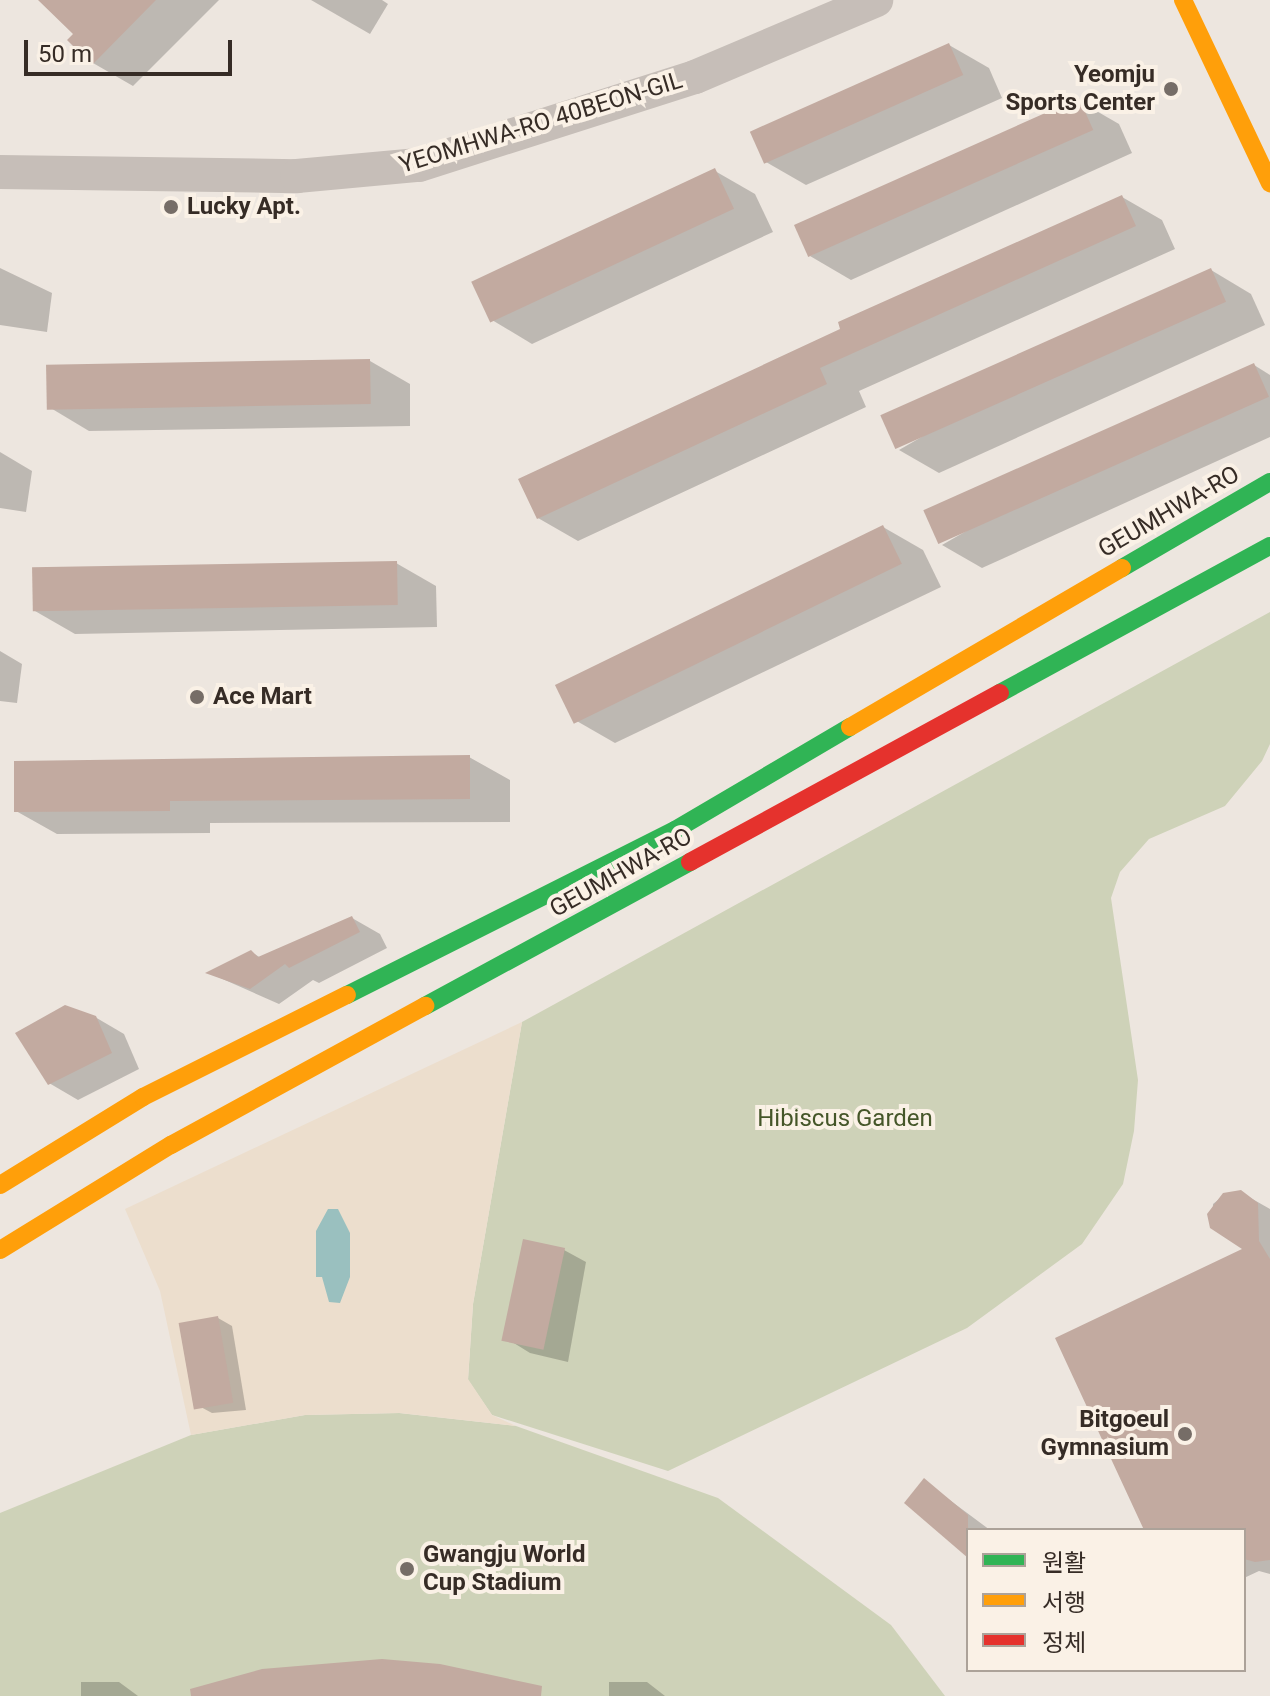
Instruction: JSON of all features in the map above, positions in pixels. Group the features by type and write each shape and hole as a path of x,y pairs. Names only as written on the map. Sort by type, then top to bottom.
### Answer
{"main road":[{"path":"1183,0 1270,183"},
{"name":"GEUMHWA-RO","path":"0,1185 143,1097 675,830 1270,482"},
{"name":"GEUMHWA-RO","path":"0,1250 171,1145 1270,546"}],"street":[{"name":"YEOMHWA-RO 40BEON-GIL","path":"0,172 297,176 419,165 695,77 876,0"}],"green space":[{"name":"Hibiscus Garden","path":"1270,612 1270,744 1262,761 1225,806 1149,839 1120,872 1111,898 1138,1080 1134,1131 1123,1184 1082,1244 967,1328 668,1471 492,1415 468,1380 473,1304 522,1022"},
{"name":"Gwangju World Cup Stadium","path":"399,1413 516,1426 718,1498 891,1625 945,1696 0,1696 0,1513 191,1435 305,1415"}],"shaded area":[{"path":"522,1022 473,1304 468,1379 492,1415 516,1426 400,1413 305,1415 191,1435 160,1291 125,1209"}],"water":[{"path":"328,1209 338,1209 350,1233 350,1277 340,1303 329,1302 322,1277 316,1277 316,1231"}],"building":[{"path":"38,0 156,0 92,65 67,40 73,34"},
{"path":"949,43 963,75 764,164 750,132"},
{"path":"1079,98 1093,130 808,257 794,225"},
{"path":"715,168 734,209 490,322 471,282"},
{"path":"1122,195 1136,226 820,368 827,384 537,519 518,479 840,329 838,322"},
{"path":"1211,268 1226,302 895,449 880,415"},
{"path":"370,359 371,404 47,410 46,365"},
{"path":"1254,363 1269,397 938,544 923,510"},
{"path":"883,525 902,564 574,724 555,685"},
{"path":"397,561 398,605 33,611 32,567"},
{"path":"470,755 470,799 170,801 170,811 14,812 14,761"},
{"path":"352,916 360,932 289,968 285,964 250,989 205,973 251,950 258,957"},
{"path":"65,1005 96,1016 112,1053 48,1085 15,1033"},
{"name":"Bitgoeul Gymnasium","path":"1241,1190 1258,1203 1259,1241 1270,1259 1270,1560 1255,1562 1246,1560 1246,1528 1143,1528 1055,1338 1242,1249 1210,1228 1207,1214 1223,1193"},
{"path":"523,1239 565,1248 543,1350 501,1341"},
{"path":"218,1316 233,1403 194,1410 179,1323"},
{"path":"924,1478 968,1515 966,1556 904,1503"},
{"name":"Gwangju World Cup Stadium","path":"382,1659 440,1664 542,1686 541,1696 191,1696 190,1689 262,1669"}],"traffic: fast":[{"path":"1122,568 1270,482"},
{"path":"1000,693 1270,546"},
{"path":"347,995 675,830 850,727"},
{"path":"425,1006 690,862"}],"traffic: slow":[{"path":"1183,0 1270,183"},
{"path":"850,727 1122,568"},
{"path":"0,1185 143,1097 347,995"},
{"path":"0,1250 171,1145 425,1006"}],"traffic: jam":[{"path":"690,862 1000,693"}],"place":[{"name":"Yeomju Sports Center","path":"1171,89"},
{"name":"Lucky Apt.","path":"171,207"},
{"name":"Ace Mart","path":"197,697"},
{"name":"Bitgoeul Gymnasium","path":"1185,1434"},
{"name":"Gwangju World Cup Stadium","path":"407,1569"}]}
